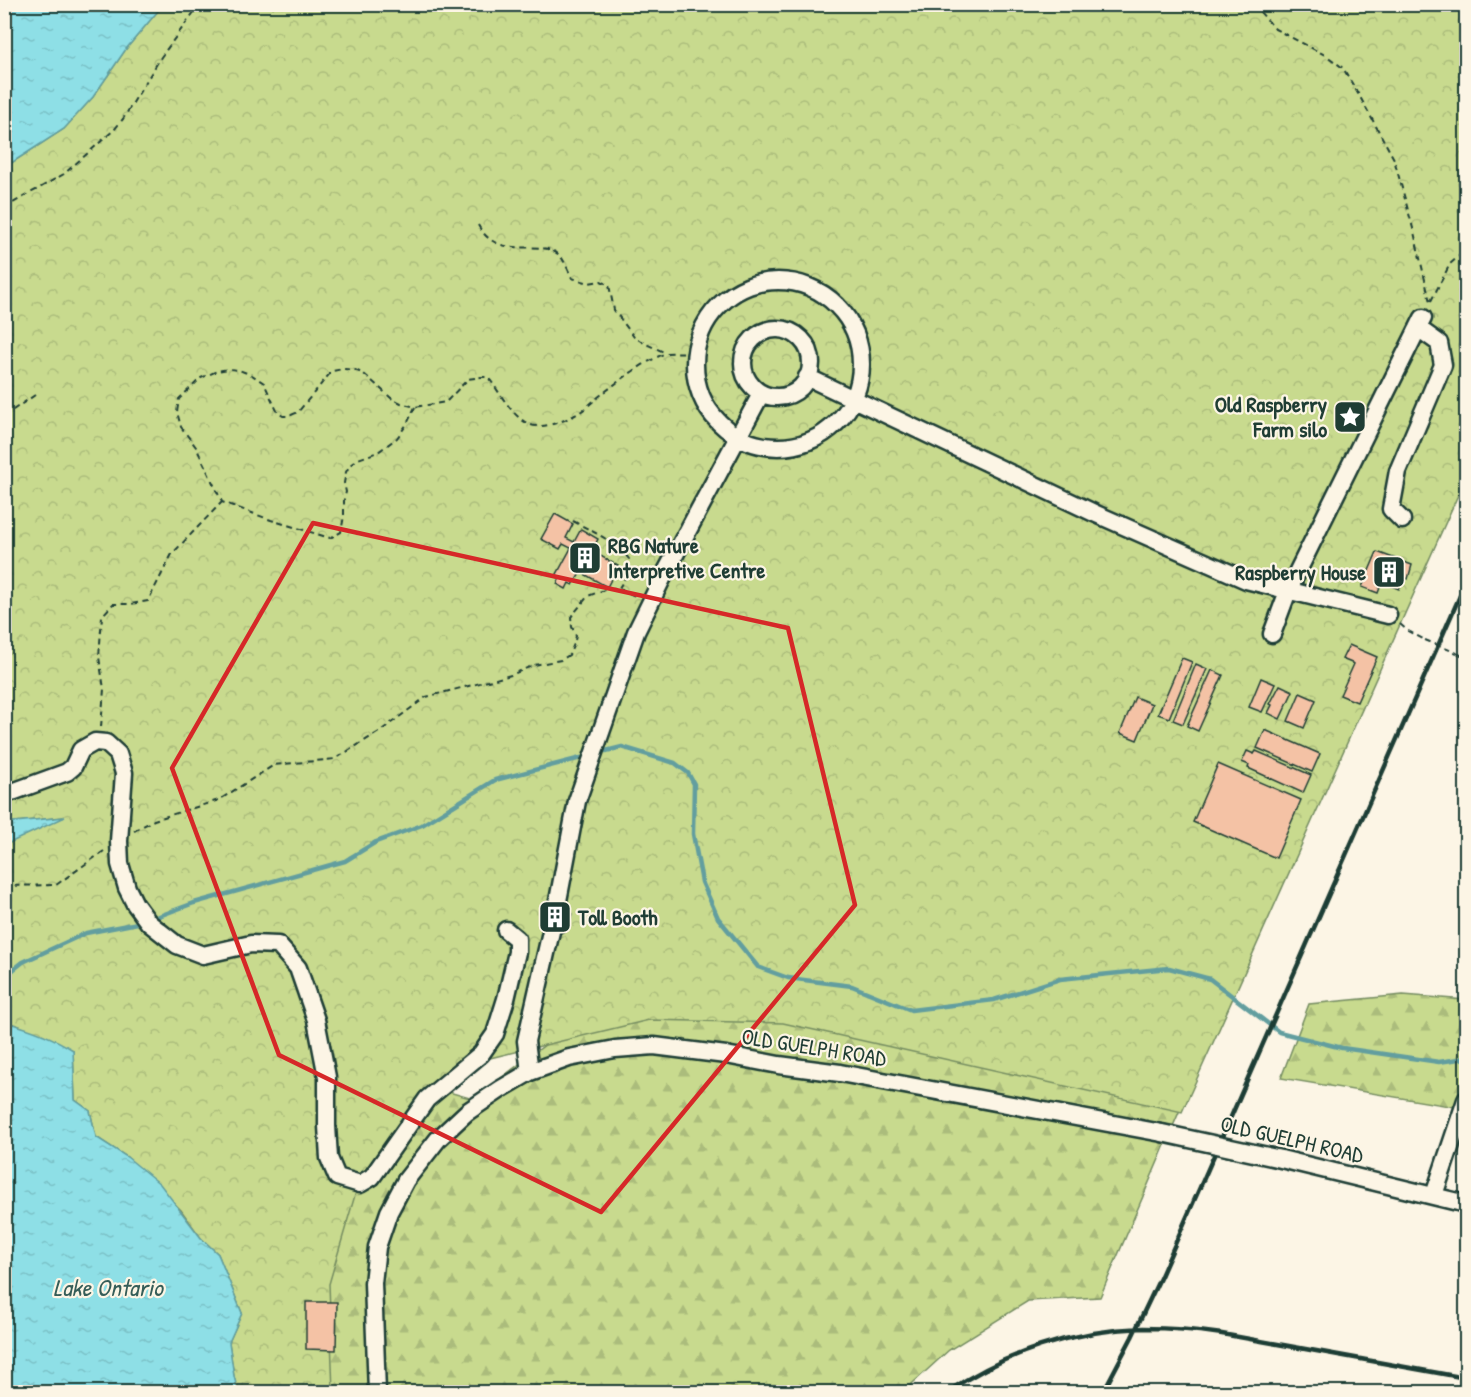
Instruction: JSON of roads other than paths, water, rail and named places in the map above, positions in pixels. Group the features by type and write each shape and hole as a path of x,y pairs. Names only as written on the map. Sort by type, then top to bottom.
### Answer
{"street":[{"path":"777,280 795,282 813,288 829,298 852,326 860,350 861,362 853,399 835,424 808,441 788,447 767,447 737,437 717,422 703,401 695,377 695,352 708,317 730,295 758,282 777,280"},
{"path":"1272,634 1288,591 1424,316 1438,343 1443,365 1398,471 1391,509 1402,520"},
{"path":"781,330 791,333 800,339 810,357 807,377 802,386 790,394 776,397 761,394 753,388 743,369 743,359 749,344 765,331 781,330"},
{"path":"807,377 1105,518 1246,580 1389,615"},
{"path":"530,1072 526,1041 552,927 546,920 548,910 557,906 577,801 636,632 761,394"},
{"path":"4,794 67,772 73,766 81,750 95,742 106,743 118,754 124,773 119,841 120,864 127,888 146,918 177,945 203,954 251,944 278,945 298,968 316,1020 327,1077 329,1158 337,1177 360,1184 372,1177 427,1100 481,1054 495,1034 518,952 517,939 506,930"},
{"name":"OLD GUELPH ROAD","path":"377,1392 373,1283 377,1247 389,1212 406,1180 438,1138 467,1112 501,1089 530,1072 569,1058 615,1049 654,1046 840,1073 1162,1133 1467,1204"},
{"path":"1434,1195 1467,1101"}],"water":[{"path":"5,4 163,5 126,49 93,97 64,129 5,167"},
{"path":"65,817 5,845 5,823"},
{"name":"Lake Ontario","path":"5,1022 40,1033 73,1050 75,1100 90,1111 96,1137 127,1157 160,1184 201,1238 218,1254 242,1313 229,1342 238,1392 5,1392"}],"waterway":[{"path":"606,751 622,747 675,763 688,773 694,784 693,834 702,882 718,918 758,967 788,978 852,986 911,1010 994,1000 1060,979 1169,968 1210,979 1279,1032 1342,1048 1439,1062 1466,1058"},
{"path":"151,919 194,903 345,861 376,842 422,825 495,780 581,758"},
{"path":"4,977 23,962 86,933 143,922"}],"railway":[{"path":"1103,1392 1161,1276 1466,582"},
{"path":"947,1392 992,1366 1040,1346 1091,1333 1143,1328 1222,1334 1466,1378"}],"place":[{"name":"Old Raspberry Farm silo","path":"1350,417"},
{"name":"RBG Nature Interpretive Centre","path":"585,558"},
{"name":"Raspberry House","path":"1389,572"},
{"name":"Toll Booth","path":"555,917"}]}
